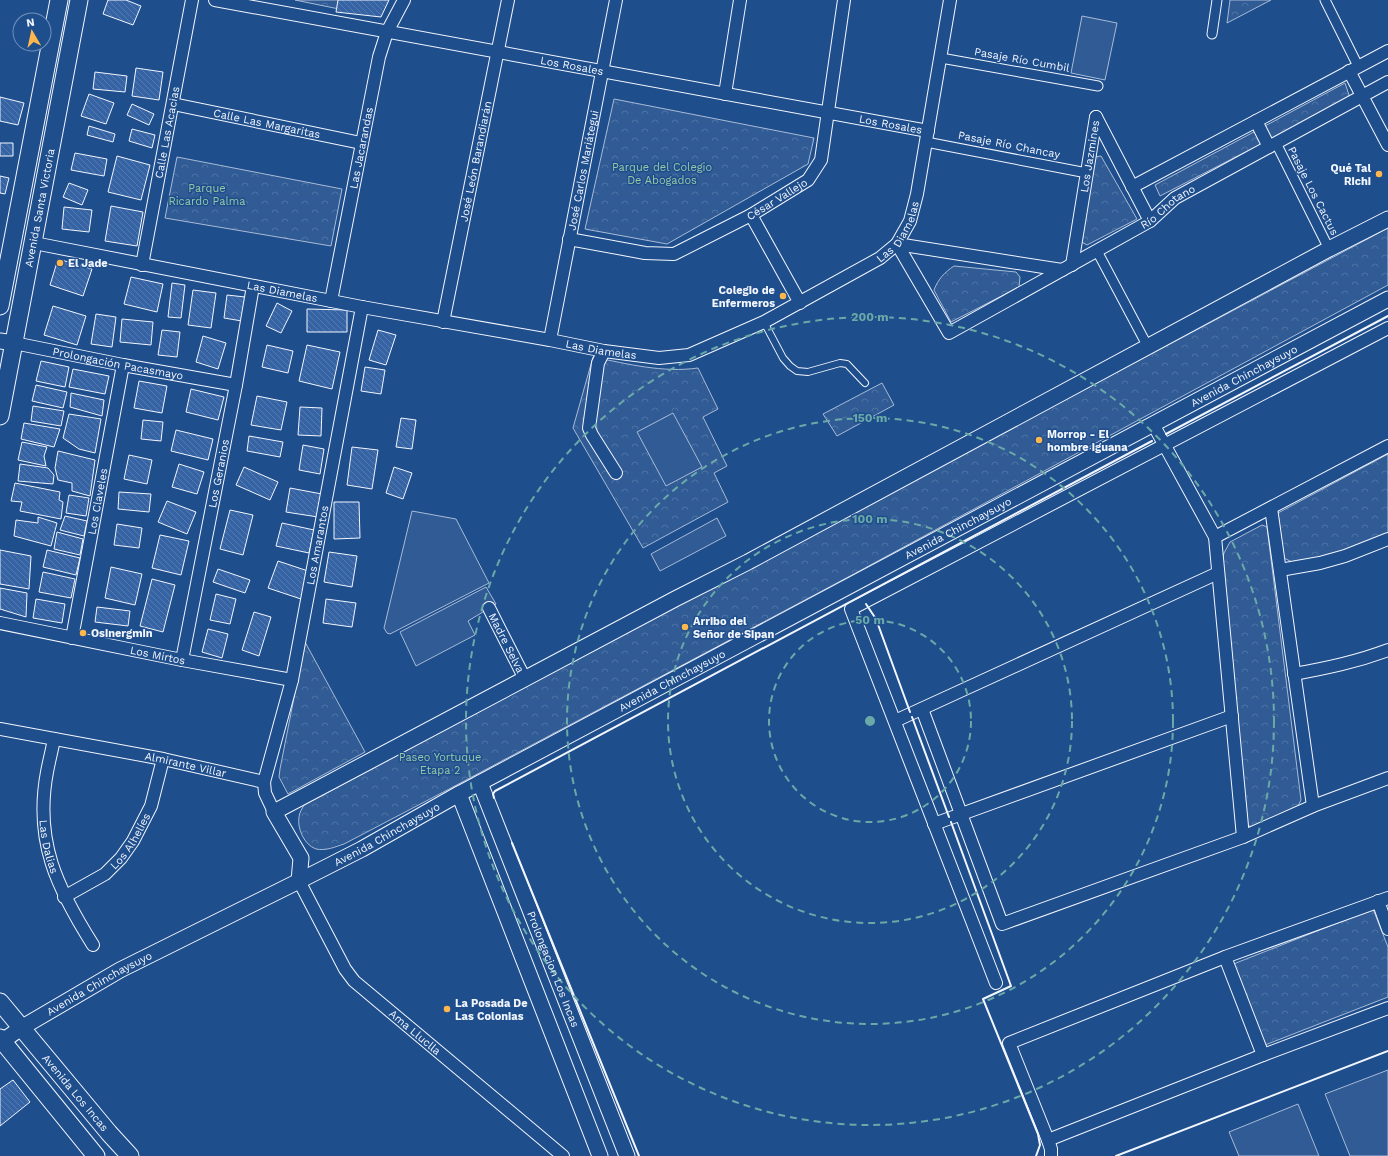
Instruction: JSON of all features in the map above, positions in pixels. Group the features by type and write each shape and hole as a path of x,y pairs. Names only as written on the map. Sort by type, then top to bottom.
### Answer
{"main road":[{"name":"Avenida Santa Victoria","path":"0,306 59,0"},
{"name":"Avenida Santa Victoria","path":"0,416 7,342 34,243 79,0"},
{"path":"0,1002 21,1028"},
{"name":"Avenida Los Incas","path":"21,1028 130,1156"},
{"name":"Avenida Los Incas","path":"1,1041 96,1156"}],"street":[{"name":"Calle Las Acacias","path":"142,265 192,0"},
{"name":"Los Rosales","path":"215,0 828,112 927,136"},
{"name":"Las Jacarandas","path":"331,301 379,57 387,32 404,0"},
{"name":"José León Barandiarán","path":"443,322 508,0"},
{"name":"José Carlos Mariátegui","path":"550,340 616,0"},
{"path":"725,94 740,0"},
{"name":"César Vallejo","path":"570,239 645,253 674,254 751,215 808,180 821,160 844,0"},
{"name":"Las Diamelas","path":"34,243 362,307 604,351 659,358 689,356 764,322 800,303 880,258 897,244 910,221 916,194 950,0"},
{"path":"1212,34 1218,0"},
{"path":"1325,0 1354,69 1362,96 1388,145"},
{"path":"1132,187 1388,51"},
{"name":"Pasaje Río Cumbil","path":"941,58 1098,86"},
{"name":"Río Chotano","path":"897,244 949,333 1150,221 1175,198 1388,82"},
{"name":"Calle Las Margaritas","path":"172,104 361,143"},
{"name":"Los Jazmines","path":"1067,267 1087,173 1096,117 1150,221"},
{"path":"1256,121 1273,145"},
{"name":"Pasaje Río Chancay","path":"927,136 1087,173"},
{"name":"Pasaje Los Cactus","path":"1273,145 1329,249"},
{"path":"751,215 800,303"},
{"path":"274,812 748,562 1329,249 1388,219"},
{"path":"897,244 1067,267"},
{"path":"1097,251 1148,347"},
{"name":"Los Geranios","path":"182,660 236,385 253,286"},
{"name":"Avenida Chinchaysuyo","path":"1,1041 120,970 362,849 480,782 1388,299"},
{"name":"Los Amarantos","path":"264,782 292,680 362,307"},
{"path":"996,983 851,609 1388,328"},
{"name":"Prolongación Pacasmayo","path":"7,342 236,385"},
{"path":"604,351 598,363 590,428 592,435 616,473"},
{"name":"Los Claveles","path":"72,638 123,365"},
{"path":"1153,424 1215,537 1244,837"},
{"path":"1215,537 1388,446"},
{"path":"1271,508 1313,806"},
{"path":"1280,570 1320,563 1345,556 1388,539"},
{"path":"894,721 1218,574"},
{"name":"Madre Selva","path":"489,608 525,679"},
{"name":"Los Mirtos","path":"0,624 292,680"},
{"path":"1294,674 1332,668 1388,650"},
{"path":"922,709 1002,924 1244,837 1313,806 1388,778"},
{"path":"934,824 1232,716"},
{"name":"Almirante Villar","path":"0,729 163,759 264,782"},
{"name":"Las Dalias","path":"54,739 46,772 44,799 46,844 50,862 64,897 93,945"},
{"name":"Los Alhelíes","path":"64,897 105,874 121,858 133,841 151,806 163,759"},
{"path":"264,782 265,793 274,812 301,858 299,881"},
{"name":"Prolongacion Los Incas","path":"480,782 627,1156"},
{"path":"459,794 600,1156"},
{"name":"Ama Lluclla","path":"299,881 345,969 354,981 563,1156"},
{"path":"1050,1156 1051,1149 1048,1140 1009,1043 1225,957 1383,900 1388,929"},
{"path":"1225,957 1262,1054"},
{"path":"1048,1140 1262,1054 1388,1008"}],"lane":[{"path":"764,322 783,358 797,371 808,372 840,363 847,364 866,383"}],"green space":[{"path":"295,0 345,0 344,10"},
{"path":"1230,0 1271,0 1227,23"},
{"path":"1345,83 1350,98 1160,196 1155,185"},
{"name":"Parque del Colegio De Abogados","path":"614,99 814,138 808,164 667,244 585,229"},
{"path":"1101,156 1137,219 1087,245 1080,241 1094,157"},
{"name":"Parque Ricardo Palma","path":"177,157 342,189 331,246 165,218"},
{"name":"Paseo Yortuque Etapa 2","path":"1388,228 1388,285 852,575 344,844 327,849 316,849 308,844 302,836 299,821 304,805"},
{"path":"954,266 1016,272 1020,277 1019,287 951,322 934,290 942,276"},
{"path":"593,357 659,369 698,368 718,409 703,417 727,466 714,473 728,502 643,548 573,428"},
{"path":"882,383 894,405 837,436 823,414"},
{"path":"1388,454 1388,535 1328,556 1294,563 1284,558 1278,513"},
{"path":"1262,525 1267,527 1301,800 1298,806 1256,828 1246,825 1220,569 1224,553 1230,542"},
{"path":"305,642 365,752 288,794 279,777"},
{"path":"1373,909 1388,947 1388,997 1265,1045 1233,965"}],"shaded area":[{"path":"1082,16 1117,23 1105,80 1071,73"},
{"path":"673,413 702,467 666,486 637,432"},
{"path":"412,511 456,519 489,583 390,634 387,633 384,628"},
{"path":"717,518 726,536 660,571 651,554"},
{"path":"486,587 496,604 468,621 475,635 416,666 400,632"},
{"path":"1388,1070 1388,1156 1350,1156 1325,1094"},
{"path":"1298,1104 1319,1156 1239,1156 1229,1132"}],"building":[{"path":"108,0 126,0 141,6 133,25 103,14"},
{"path":"338,0 389,0 381,17 336,12"},
{"path":"136,68 163,72 159,100 132,96"},
{"path":"95,72 127,76 125,92 93,89"},
{"path":"89,94 114,103 106,124 81,116"},
{"path":"0,97 24,103 18,125 0,121"},
{"path":"132,104 154,114 149,125 127,115"},
{"path":"89,126 115,134 113,142 87,135"},
{"path":"132,129 155,135 152,148 129,141"},
{"path":"0,143 13,143 13,156 0,156"},
{"path":"75,153 107,159 104,176 71,170"},
{"path":"117,156 150,165 141,200 108,192"},
{"path":"0,176 9,178 5,194 0,193"},
{"path":"69,183 88,190 82,205 63,197"},
{"path":"111,206 143,212 137,246 105,241"},
{"path":"64,207 92,210 89,232 62,229"},
{"path":"58,259 92,269 83,296 50,285"},
{"path":"131,277 163,284 157,312 124,304"},
{"path":"172,283 185,285 181,318 168,317"},
{"path":"193,290 216,293 211,328 188,325"},
{"path":"227,295 245,297 242,321 224,318"},
{"path":"277,303 292,311 281,333 266,326"},
{"path":"53,306 86,316 77,345 44,335"},
{"path":"307,309 347,310 347,332 307,332"},
{"path":"96,314 116,317 112,347 91,344"},
{"path":"122,319 153,322 151,345 120,342"},
{"path":"162,330 180,332 177,357 158,355"},
{"path":"378,330 396,335 386,365 369,360"},
{"path":"203,336 226,343 218,369 196,362"},
{"path":"267,345 293,351 288,373 262,367"},
{"path":"307,345 340,352 332,389 299,381"},
{"path":"41,361 69,367 65,387 36,381"},
{"path":"365,367 385,370 381,394 361,391"},
{"path":"73,369 109,376 105,394 69,387"},
{"path":"139,381 167,386 162,413 134,408"},
{"path":"36,385 67,392 63,408 32,401"},
{"path":"191,389 224,397 218,420 186,412"},
{"path":"71,393 104,400 102,416 70,407"},
{"path":"257,396 287,402 281,430 251,425"},
{"path":"33,406 64,411 61,426 31,421"},
{"path":"300,407 322,408 321,436 298,435"},
{"path":"69,414 101,419 95,453 79,449 63,438"},
{"path":"401,418 416,420 412,449 396,447"},
{"path":"143,420 163,422 161,441 141,439"},
{"path":"24,423 60,429 54,447 21,439"},
{"path":"176,430 213,439 208,460 171,451"},
{"path":"249,436 283,442 280,457 247,451"},
{"path":"22,442 47,447 44,456 46,466 18,460"},
{"path":"303,445 324,449 320,474 299,470"},
{"path":"352,447 378,450 372,489 347,485"},
{"path":"58,451 95,460 90,496 72,491 72,483 58,480 55,468"},
{"path":"129,455 152,460 147,484 124,479"},
{"path":"20,464 48,468 54,475 53,484 18,481"},
{"path":"179,464 204,472 197,494 172,487"},
{"path":"244,467 278,482 270,500 236,485"},
{"path":"394,467 412,473 403,499 386,493"},
{"path":"15,483 60,492 59,500 63,502 61,519 20,511 22,502 11,501"},
{"path":"290,488 322,494 318,517 286,512"},
{"path":"119,492 151,494 149,512 118,509"},
{"path":"69,495 89,498 86,516 66,513"},
{"path":"167,501 196,512 187,534 158,522"},
{"path":"334,502 359,502 360,538 334,539"},
{"path":"230,510 253,515 243,555 220,549"},
{"path":"65,516 87,521 84,536 60,530"},
{"path":"38,517 57,523 51,546 14,536 16,520 38,523"},
{"path":"282,523 314,530 309,553 276,546"},
{"path":"117,524 142,528 139,548 114,545"},
{"path":"57,532 83,539 80,555 54,549"},
{"path":"160,535 189,541 181,575 152,568"},
{"path":"0,550 31,556 29,589 0,584"},
{"path":"47,550 80,558 76,575 43,567"},
{"path":"329,552 357,556 352,587 324,582"},
{"path":"278,561 311,572 301,599 268,588"},
{"path":"111,567 142,574 135,605 105,598"},
{"path":"218,569 250,580 245,593 213,582"},
{"path":"43,572 75,579 71,598 39,592"},
{"path":"152,579 175,585 163,632 140,626"},
{"path":"0,588 27,593 26,617 0,609"},
{"path":"216,594 236,599 230,624 210,620"},
{"path":"36,599 65,604 62,623 33,618"},
{"path":"326,599 356,603 352,627 323,623"},
{"path":"97,607 130,611 128,626 95,622"},
{"path":"254,612 271,617 259,656 242,650"},
{"path":"208,629 228,634 222,658 202,652"},
{"path":"13,1080 30,1102 0,1126 0,1089"}],"wall":[{"path":"1166,434 1388,316"},
{"path":"494,798 493,794 495,791 1152,441"},
{"path":"866,604 876,619 910,712"},
{"path":"912,717 949,817"},
{"path":"951,822 1011,986 983,999 1038,1134 1040,1145 1036,1156"},
{"path":"512,843 639,1156"},
{"path":"1116,1156 1388,1051"}],"place":[{"name":"Qué Tal Richi","path":"1379,174"},
{"name":"El Jade","path":"60,263"},
{"name":"Colegio de Enfermeros","path":"783,296"},
{"name":"Morrop - El hombre iguana","path":"1039,440"},
{"name":"Arribo del Señor de Sipan","path":"685,627"},
{"name":"Osinergmin","path":"83,633"},
{"name":"La Posada De Las Colonias","path":"447,1009"}]}
